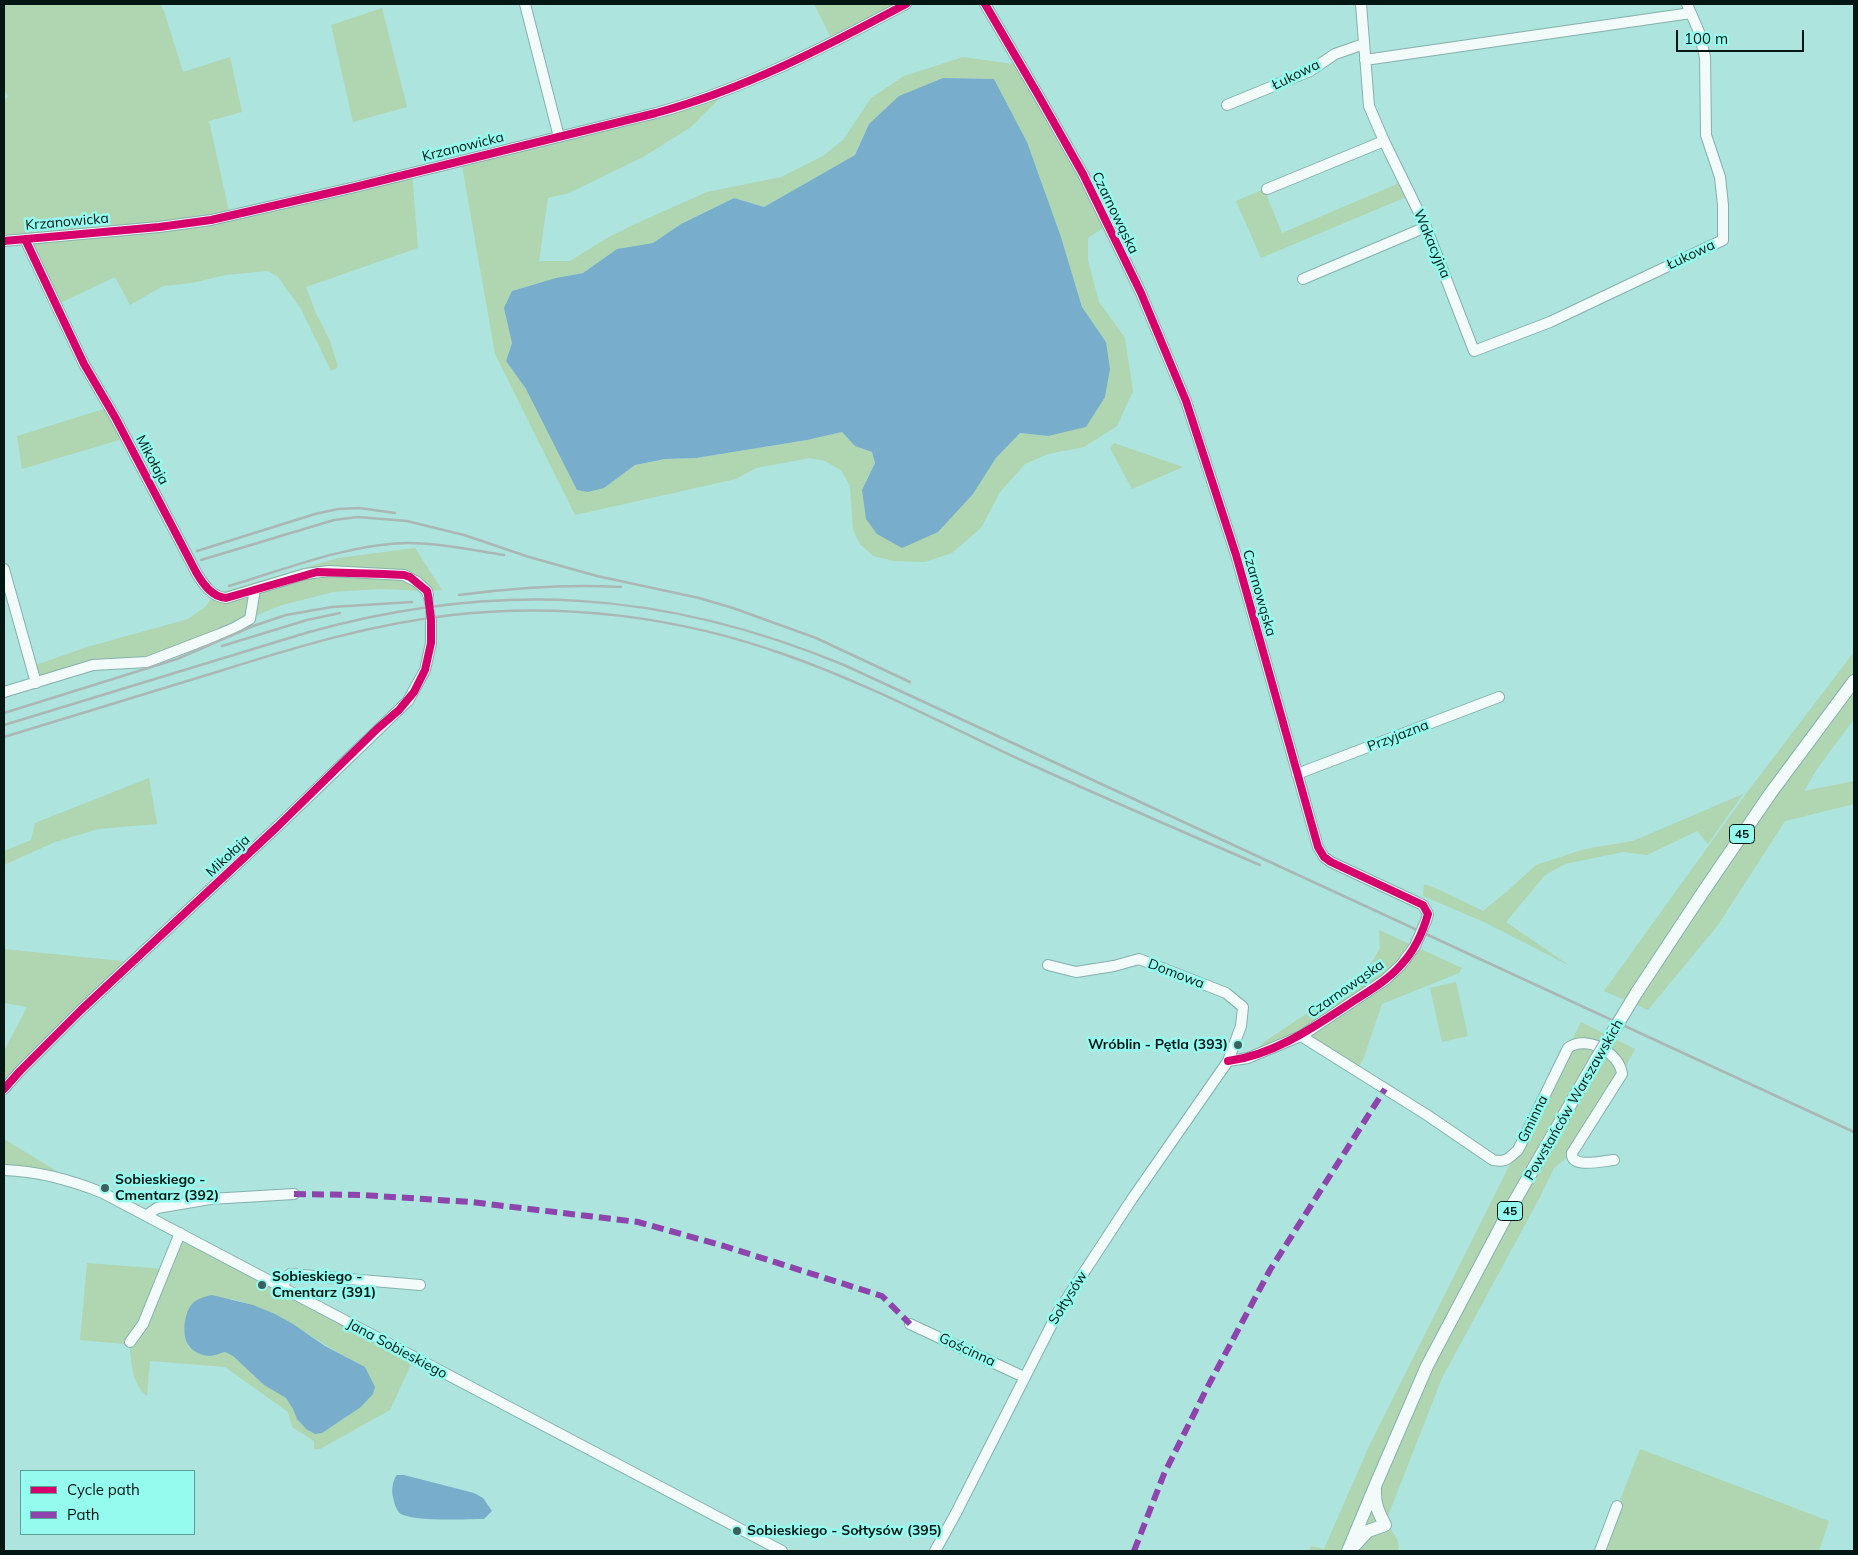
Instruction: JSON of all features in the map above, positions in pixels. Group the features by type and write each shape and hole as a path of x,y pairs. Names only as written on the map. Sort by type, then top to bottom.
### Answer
{"main road":[{"name":"Powstańców Warszawskich","path":"1349,1551 1427,1366 1509,1212 1597,1058 1637,992 1703,892 1770,794 1854,681"},
{"path":"1349,1551 1368,1531 1385,1525 1374,1498 1376,1484"}],"street":[{"path":"525,4 559,137"},
{"name":"Krzanowicka","path":"4,240 159,227 211,220 351,188 679,107 736,87 813,53 906,4"},
{"name":"Czarnowąska","path":"985,4 1082,174 1141,293 1186,401 1236,555 1318,848 1324,857 1347,870 1423,905 1428,914 1415,946 1401,965 1385,980 1300,1036 1248,1058 1228,1061"},
{"name":"Wakacyjna","path":"1361,4 1369,106 1426,227 1474,351"},
{"name":"Łukowa","path":"1365,60 1689,8 1699,32 1705,57 1706,135 1720,177 1723,205 1723,240 1550,322 1474,351"},
{"name":"Łukowa","path":"1227,105 1310,71 1335,54 1364,44"},
{"path":"1267,189 1384,141"},
{"path":"1303,279 1426,227"},
{"name":"Mikołaja","path":"25,239 84,364 115,417 200,580 210,591 226,598 305,574 329,571 404,575 417,582 427,591 428,595"},
{"path":"4,569 36,683"},
{"path":"4,692 93,665 147,662 234,628 250,618 256,590"},
{"name":"Mikołaja","path":"4,1089 81,1010 290,815 408,701 425,670 431,643 431,620"},
{"name":"Przyjazna","path":"1297,774 1499,697"},
{"name":"Domowa","path":"1048,966 1076,972 1114,966 1139,959 1226,993 1243,1007 1241,1026 1228,1061"},
{"name":"Gminna","path":"1300,1036 1493,1160 1501,1162 1507,1161 1518,1150 1568,1048 1577,1042 1591,1044 1614,1056 1621,1068 1622,1074 1571,1157 1579,1162 1614,1160"},
{"name":"Sołtysów","path":"935,1551 1063,1304 1132,1199 1228,1061"},
{"name":"Jana Sobieskiego","path":"4,1170 20,1170 73,1181 103,1193 782,1551"},
{"path":"147,1216 157,1208 210,1199 294,1194"},
{"path":"130,1342 143,1324 180,1233"},
{"path":"281,1288 290,1274 420,1284"},
{"name":"Gościnna","path":"910,1324 1024,1377"},
{"path":"1600,1551 1617,1506"}],"green space":[{"path":"4,4 160,4 164,11 183,72 230,57 242,112 209,121 230,216 412,173 418,248 306,287 330,341 338,367 331,371 301,309 278,277 268,271 225,275 192,283 163,286 130,305 115,277 56,305 25,239 4,241 4,101 8,96 4,90"},
{"path":"814,4 892,4 895,10 833,42"},
{"path":"382,8 407,107 353,122 331,25"},
{"path":"963,57 1020,65 1104,227 1088,238 1088,260 1099,302 1125,338 1133,391 1117,426 1084,447 1048,454 1025,464 1000,492 981,528 952,553 925,562 894,561 873,556 860,544 853,530 850,486 841,470 825,461 810,458 756,468 736,479 575,515 495,354 461,160 727,91 691,127 643,157 569,193 548,198 539,261 570,261 607,238 707,192 781,177 823,156 843,140 871,98 904,76","holes":["943,78 994,79 1027,142 1061,237 1082,307 1106,342 1048,436 1020,433 996,458 973,494 862,490 875,463 872,452 855,446 842,432 807,440 696,458 665,459 635,465 604,488 506,361 512,343 512,291 556,278 583,273 617,249 653,243 681,224 734,198 764,207 855,155 869,124"]},
{"path":"1404,181 1411,195 1261,258 1236,201 1264,189 1282,233"},
{"path":"110,407 126,438 22,469 17,436"},
{"path":"1114,443 1183,467 1132,489 1110,448"},
{"path":"415,548 442,590 381,589 333,592 279,606 147,662 115,664 36,683 33,666 87,647 188,619 205,607 215,594 338,558"},
{"path":"1854,652 1854,719 1817,769 1804,791 1854,781 1854,804 1785,821 1718,925 1648,1010 1604,991 1748,791"},
{"path":"149,778 157,824 98,829 55,842 4,865 4,851 31,840 35,823"},
{"path":"1743,794 1708,844 1697,831 1647,855 1623,852 1565,864 1545,875 1506,922 1570,966 1484,922 1423,896 1424,884 1483,911 1536,865 1585,849 1633,841"},
{"path":"1379,930 1462,968 1459,973 1382,1004 1363,1060 1356,1071 1301,1036 1248,1058 1264,1042 1351,984 1372,962 1380,948"},
{"path":"4,949 132,962 4,1089 4,1051 27,1007 4,1003"},
{"path":"1456,982 1468,1036 1442,1042 1430,988"},
{"path":"1581,1022 1635,1049 1622,1074 1572,1153 1554,1168 1442,1378 1385,1524 1397,1540 1398,1551 1309,1551 1311,1546 1324,1549 1370,1444"},
{"path":"4,1139 73,1181 4,1170"},
{"path":"180,1233 414,1358 390,1410 320,1449 314,1449 314,1441 292,1427 288,1412 225,1367 150,1361 147,1396 135,1379 129,1343 80,1340 87,1263 165,1269","holes":["232,1299 263,1310 286,1321 358,1363 370,1398 344,1419 315,1434 306,1429 297,1419 286,1398 264,1385 233,1356 225,1352 218,1353 189,1348 186,1341 185,1318"]},
{"path":"1640,1449 1829,1521 1819,1551 1600,1551"}],"water":[{"path":"943,78 994,79 1027,142 1061,237 1082,307 1106,342 1110,369 1105,397 1086,427 1048,436 1020,433 996,458 973,494 938,532 902,548 877,534 866,519 862,490 875,463 872,452 855,446 842,432 807,440 696,458 665,459 635,465 604,488 588,492 577,490 526,389 506,361 512,343 504,308 512,291 556,278 583,273 617,249 653,243 681,224 734,198 764,207 855,155 869,124 899,96"},
{"path":"212,1295 253,1305 275,1314 325,1346 365,1367 375,1387 373,1394 361,1407 322,1433 315,1434 306,1429 297,1419 286,1398 264,1385 233,1356 225,1352 212,1356 204,1355 196,1352 189,1346 184,1330 188,1311 196,1301"},
{"path":"397,1475 404,1475 474,1493 483,1498 492,1511 484,1519 453,1520 408,1517 398,1511 392,1494 393,1482"}],"tunnel":[{"path":"428,595 431,620"}],"railway":[{"path":"197,551 315,514 338,509 359,508 395,513"},
{"path":"201,560 334,520 358,517 407,521 464,535 529,557 597,576 699,598 733,608 816,638 910,682"},
{"path":"229,586 317,558 385,544 432,544 504,555"},
{"path":"459,595 540,587 621,587"},
{"path":"4,725 309,632 379,615 447,605 514,600 579,601 645,608 711,621 777,640 844,665 1854,1132"},
{"path":"4,713 177,659 253,626 286,615 332,607 412,602"},
{"path":"4,737 277,653 334,637 393,624 494,611 537,610 621,616 705,631 746,642 815,666 899,702 1072,783 1260,865"},
{"path":"222,646 307,620 340,613"}],"marked path":[{"path":"1134,1551 1164,1474 1270,1270 1385,1089"},
{"path":"294,1194 361,1195 471,1202 638,1222 724,1246 882,1296 910,1324"}],"cycle path":[{"path":"4,241 159,227 211,220 351,188 656,113 721,92 784,66 906,4"},
{"path":"985,4 1083,174 1141,293 1186,401 1236,555 1318,847 1324,857 1331,862 1423,905 1428,914 1421,934 1406,960 1372,989 1293,1039 1261,1053 1228,1061"},
{"path":"4,1089 81,1010 399,710 414,692 425,670 431,643 431,620 427,591 410,577 404,575 317,572 226,598 216,595 208,589 196,572 115,417 84,364 25,239"}],"place":[{"name":"Wróblin - Pętla (393)","path":"1238,1045"},
{"name":"Sobieskiego - Cmentarz (392)","path":"105,1188"},
{"name":"Sobieskiego - Cmentarz (391)","path":"262,1285"},
{"name":"Sobieskiego - Sołtysów (395)","path":"737,1531"}]}
